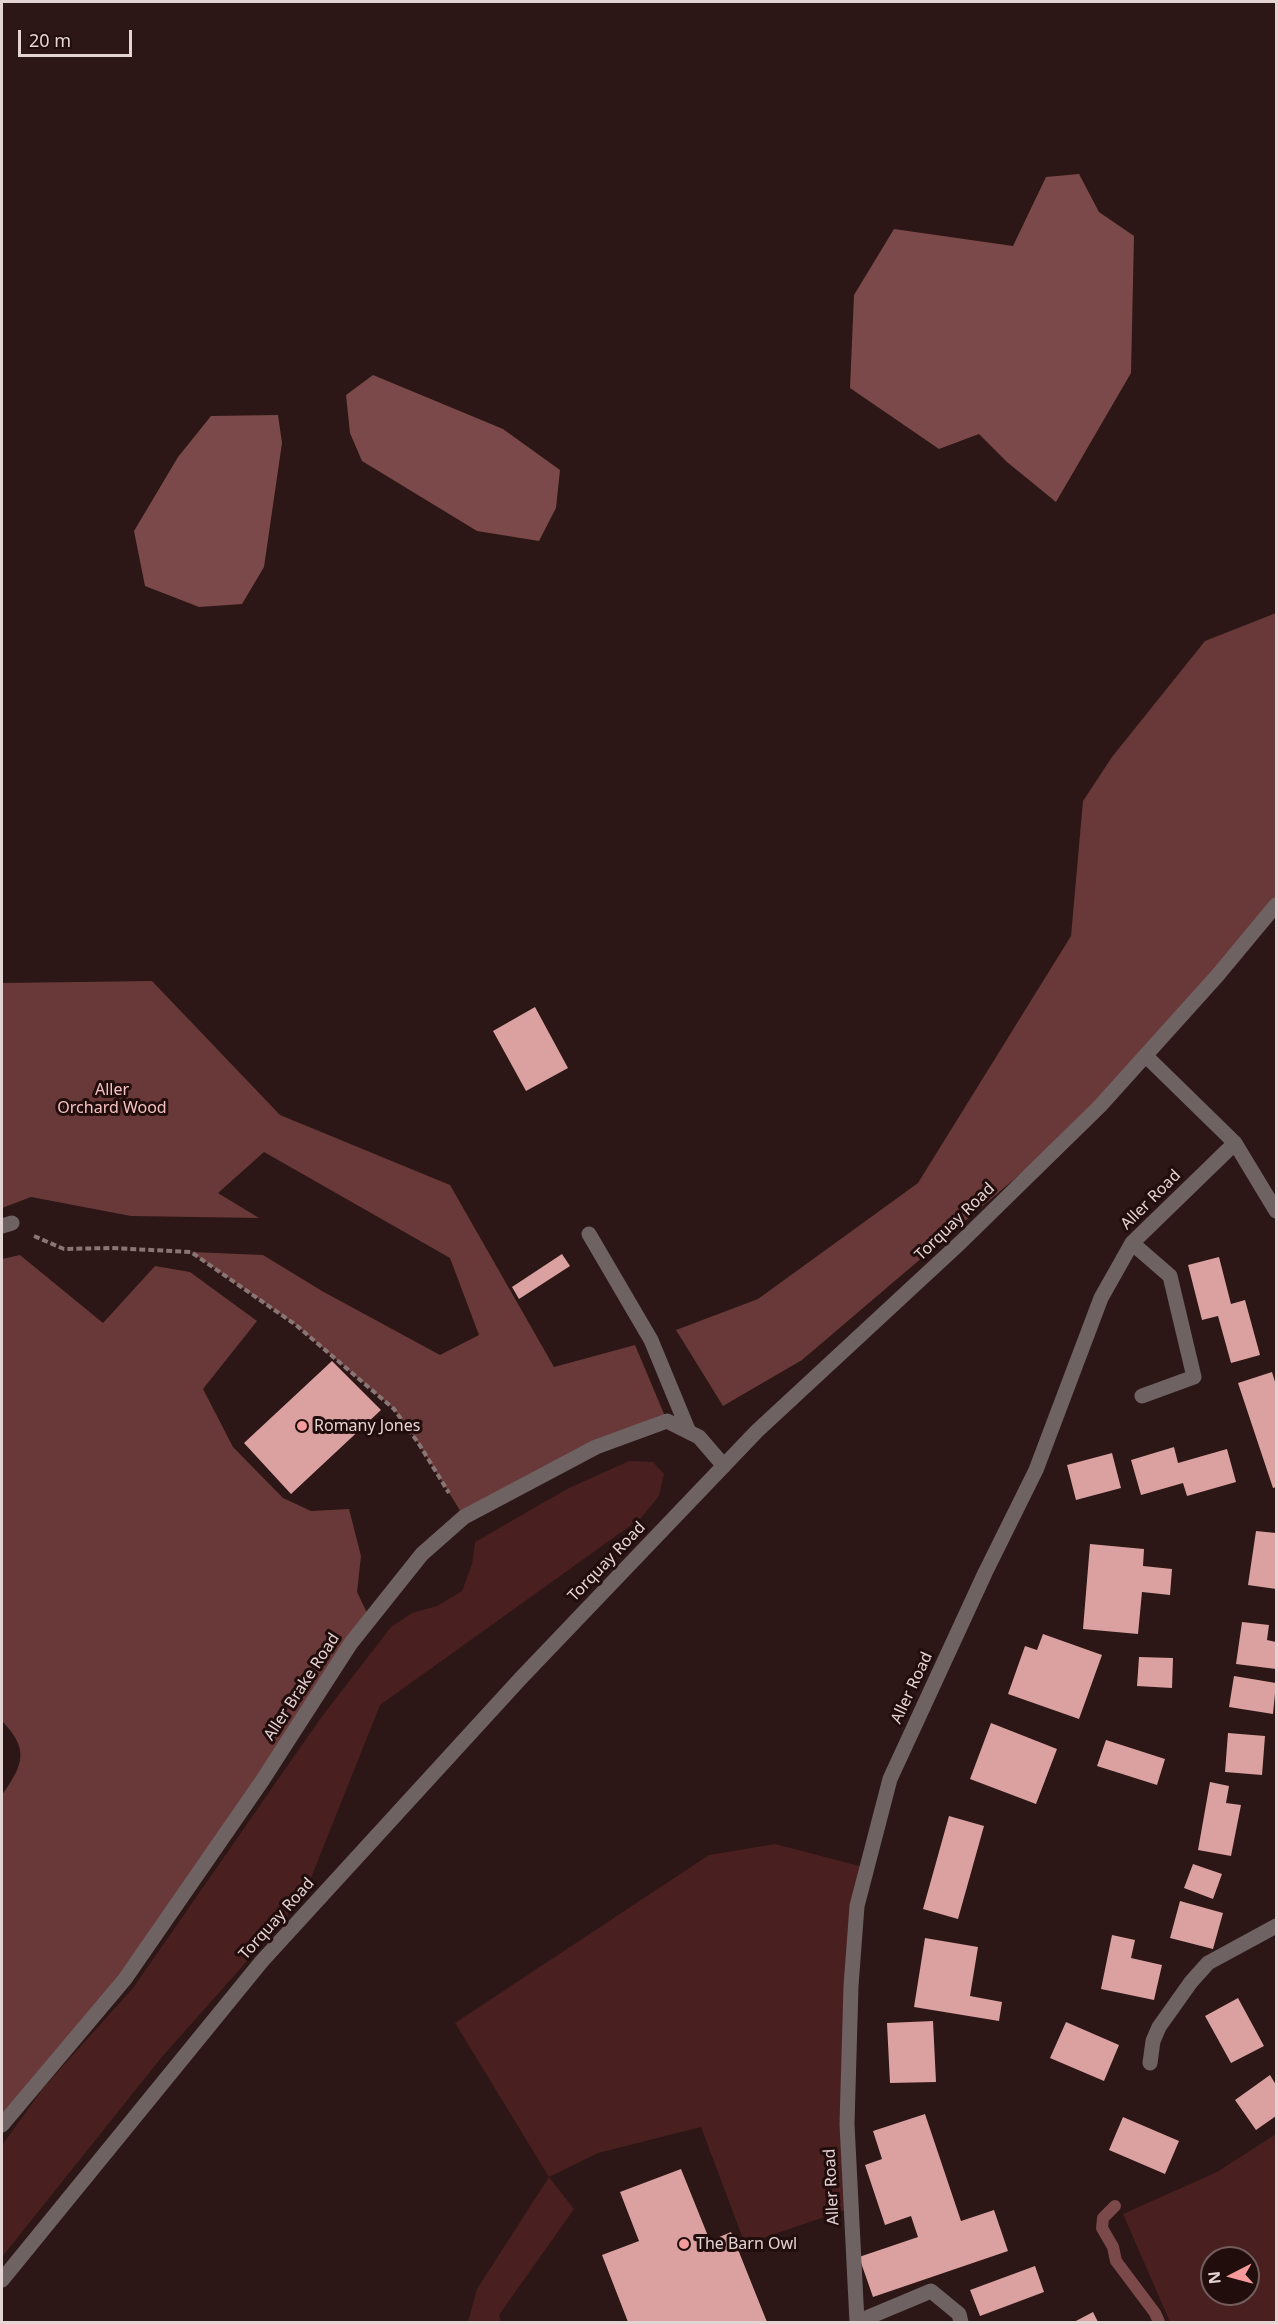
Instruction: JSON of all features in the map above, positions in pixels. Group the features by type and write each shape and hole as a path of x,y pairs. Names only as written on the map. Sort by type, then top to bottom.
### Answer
{"street":[{"name":"Torquay Road","path":"2,2280 262,1961 521,1678 757,1431 961,1242 1100,1106 1276,905"},
{"path":"1146,1056 1235,1143 1276,1211"},
{"name":"Aller Road","path":"857,2322 847,2124 851,1986 859,1896 890,1779 985,1573 1036,1470 1101,1298 1132,1243 1235,1143"},
{"path":"589,1234 651,1340 689,1432"},
{"path":"1132,1243 1170,1276 1194,1377 1142,1396"},
{"name":"Aller Brake Road","path":"2,2125 125,1979 262,1781 357,1635 422,1554 464,1517 596,1447 667,1421 699,1437 724,1466"},
{"path":"1150,2063 1153,2041 1159,2027 1191,1982 1208,1963 1276,1926"},
{"path":"857,2322 931,2291 958,2314 961,2322"}],"path":[{"path":"7,1225 64,1249 112,1248 191,1252 296,1325 394,1409 419,1444 464,1517"}],"shaded area":[{"path":"1079,174 1099,212 1134,236 1131,373 1056,502 1007,462 979,434 939,449 850,388 854,295 894,229 1013,246 1046,177"},
{"path":"373,375 503,429 560,470 556,508 539,541 477,531 362,461 350,433 346,395"},
{"path":"278,415 282,443 264,567 242,604 199,607 145,586 134,531 178,457 211,416"},
{"path":"629,1461 653,1462 664,1474 659,1496 641,1518 380,1705 303,1898 161,2058 2,2257 2,2145 44,2087 133,1988 320,1719 391,1627 412,1613 437,1606 462,1591 472,1564 475,1542 567,1489"},
{"path":"775,1844 867,1868 857,1906 851,2208 745,2244 701,2127 598,2153 549,2177 455,2023 709,1855"},
{"path":"1276,2134 1276,2322 1170,2322 1123,2214 1217,2172"},
{"path":"549,2177 574,2209 499,2315 501,2322 468,2322 477,2289"}],"green space":[{"path":"1276,613 1276,905 1100,1106 802,1360 723,1406 676,1330 758,1299 918,1183 1071,936 1083,801 1112,757 1205,641"},
{"name":"Aller Orchard Wood","path":"152,981 280,1115 450,1185 554,1367 635,1345 667,1421 464,1517 419,1444 394,1409 296,1325 191,1252 263,1255 322,1291 440,1355 479,1335 450,1258 264,1152 218,1193 259,1218 131,1216 31,1197 2,1208 2,983"},
{"path":"20,1255 103,1323 155,1266 190,1272 257,1321 203,1389 233,1447 283,1498 311,1511 349,1509 361,1556 357,1592 370,1619 125,1979 2,2125 2,1795 19,1766 20,1749 11,1731 2,1721 2,1259"}],"building":[{"path":"535,1007 568,1068 526,1091 493,1031"},
{"path":"562,1254 570,1266 519,1299 512,1287"},
{"path":"1219,1257 1231,1304 1245,1300 1260,1355 1231,1363 1218,1316 1202,1320 1188,1265"},
{"path":"332,1361 381,1410 291,1494 244,1443"},
{"path":"1272,1372 1276,1385 1276,1487 1273,1488 1238,1383"},
{"path":"1174,1447 1178,1463 1227,1449 1236,1482 1187,1496 1183,1483 1141,1495 1131,1460"},
{"path":"1112,1453 1121,1488 1076,1500 1067,1465"},
{"path":"1256,1531 1276,1533 1276,1589 1248,1585"},
{"path":"1090,1544 1144,1549 1143,1566 1172,1569 1170,1595 1142,1592 1138,1634 1083,1629"},
{"path":"1242,1622 1269,1625 1267,1640 1276,1642 1276,1669 1236,1664"},
{"path":"1043,1634 1102,1655 1079,1719 1008,1694 1025,1646 1037,1650"},
{"path":"1139,1657 1173,1658 1172,1688 1137,1686"},
{"path":"1234,1676 1276,1683 1273,1714 1229,1707"},
{"path":"991,1723 1057,1749 1036,1804 970,1779"},
{"path":"1228,1733 1265,1736 1262,1775 1225,1772"},
{"path":"1106,1740 1165,1759 1157,1785 1097,1766"},
{"path":"1210,1782 1229,1786 1226,1803 1241,1805 1231,1856 1198,1850"},
{"path":"949,1816 984,1826 958,1919 923,1909"},
{"path":"1193,1864 1222,1874 1213,1899 1184,1888"},
{"path":"1180,1901 1223,1913 1213,1949 1170,1938"},
{"path":"1112,1935 1135,1940 1131,1958 1162,1965 1154,2000 1101,1989"},
{"path":"925,1938 978,1947 970,1996 1002,2002 999,2021 914,2007"},
{"path":"1238,1998 1264,2046 1231,2063 1205,2016"},
{"path":"933,2021 936,2082 890,2083 887,2023"},
{"path":"1066,2022 1119,2045 1104,2081 1050,2058"},
{"path":"1270,2075 1276,2085 1276,2116 1256,2130 1235,2100"},
{"path":"925,2114 961,2221 994,2210 1008,2251 873,2297 859,2257 918,2237 911,2216 885,2225 865,2165 882,2159 873,2131"},
{"path":"1123,2117 1179,2141 1165,2174 1109,2150"},
{"name":"The Barn Owl","path":"681,2169 710,2241 731,2232 767,2322 628,2322 602,2255 639,2241 620,2192"},
{"path":"1035,2266 1044,2292 980,2316 970,2290"},
{"path":"1093,2312 1098,2322 1074,2322"}],"waterway":[{"path":"1115,2206 1103,2218 1102,2228 1113,2247 1116,2261 1155,2313 1159,2322"}],"place":[{"name":"Romany Jones","path":"302,1426"},
{"name":"The Barn Owl","path":"684,2244"}]}
